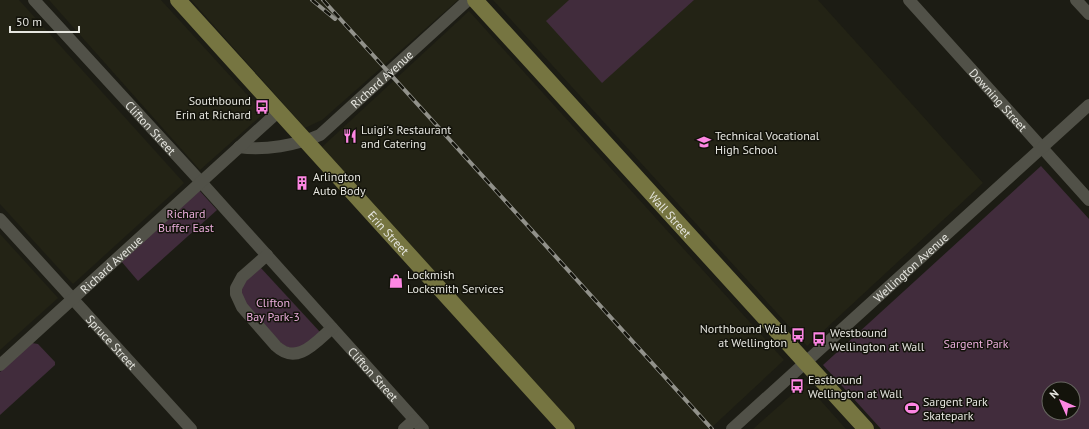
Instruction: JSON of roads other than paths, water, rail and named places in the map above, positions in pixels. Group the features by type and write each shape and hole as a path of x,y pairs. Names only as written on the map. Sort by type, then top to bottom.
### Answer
{"main road":[{"name":"Erin Street","path":"178,0 567,429"},
{"name":"Wall Street","path":"475,0 866,429"}],"street":[{"name":"Clifton Street","path":"34,0 201,182 423,429"},
{"name":"Richard Avenue","path":"239,147 251,149 293,144 306,141 320,135 468,0"},
{"name":"Downing Street","path":"909,0 1089,200"},
{"path":"1076,0 1089,14"},
{"name":"Wellington Avenue","path":"732,429 1089,105"},
{"name":"Richard Avenue","path":"0,365 279,111"},
{"name":"Spruce Street","path":"0,219 191,429"},
{"path":"266,255 242,277 236,288 236,294 242,307 276,346 283,352 299,353 309,348 332,328"},
{"path":"404,429 414,420"}],"railway":[{"path":"312,0 335,19"},
{"path":"323,0 712,429"}],"place":[{"name":"Southbound Erin at Richard","path":"262,107"},
{"name":"Luigi's Restaurant and Catering","path":"350,136"},
{"name":"Technical Vocational High School","path":"704,142"},
{"name":"Arlington Auto Body","path":"302,183"},
{"name":"Lockmish Locksmith Services","path":"396,281"},
{"name":"Northbound Wall at Wellington","path":"798,335"},
{"name":"Westbound Wellington at Wall","path":"819,339"},
{"name":"Eastbound Wellington at Wall","path":"797,386"},
{"name":"Sargent Park Skatepark","path":"912,408"}],"park label":[{"name":"Richard Buffer East","path":"186,220"},
{"name":"Clifton Bay Park-3","path":"273,309"},
{"name":"Sargent Park","path":"976,343"}]}
